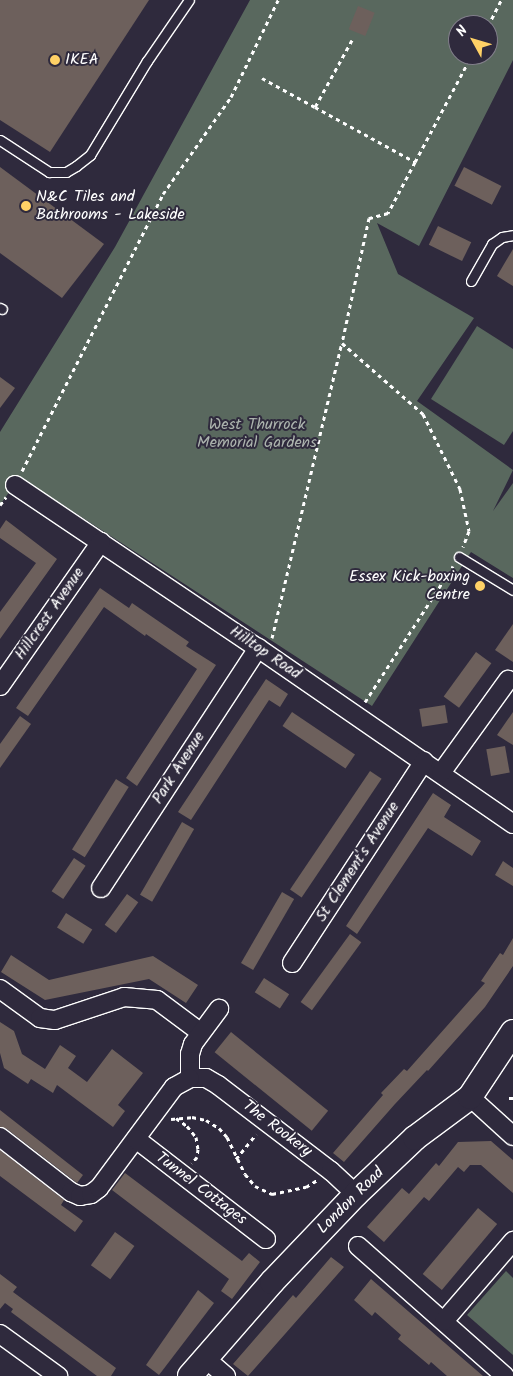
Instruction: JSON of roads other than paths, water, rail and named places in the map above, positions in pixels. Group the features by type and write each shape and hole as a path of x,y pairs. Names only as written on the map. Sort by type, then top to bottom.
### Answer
{"street":[{"name":"Hilltop Road","path":"15,485 101,542 265,644 513,824"},
{"name":"Hillcrest Avenue","path":"0,686 101,542"},
{"name":"Park Avenue","path":"101,888 265,644"},
{"path":"441,773 508,680"},
{"name":"St Clement's Avenue","path":"292,963 424,761"},
{"path":"0,989 40,1018 55,1020 124,997 158,1000 200,1032"},
{"path":"0,1137 70,1192 80,1196 90,1194 99,1188 174,1088 190,1078 190,1054 200,1032 219,1009"},
{"name":"London Road","path":"198,1367 277,1277 356,1194 415,1138 470,1097 513,1032"},
{"name":"The Rookery","path":"190,1078 206,1078 218,1085 331,1171 356,1194"},
{"path":"470,1097 513,1136"},
{"name":"Tunnel Cottages","path":"136,1139 266,1238"},
{"path":"444,1321 513,1242"},
{"path":"358,1246 505,1376"},
{"path":"0,1334 58,1376"},
{"path":"198,1367 226,1376"}],"lane":[{"path":"0,140 49,172 66,172 90,155 147,61 189,0"},
{"path":"471,281 492,244 502,237 513,235"},
{"path":"459,557 513,590"}],"place":[{"name":"IKEA","path":"55,60"},
{"name":"N&C Tiles and Bathrooms - Lakeside","path":"26,206"},
{"name":"Essex Kick-boxing Centre","path":"480,586"}],"park label":[{"name":"West Thurrock Memorial Gardens","path":"257,434"}]}
